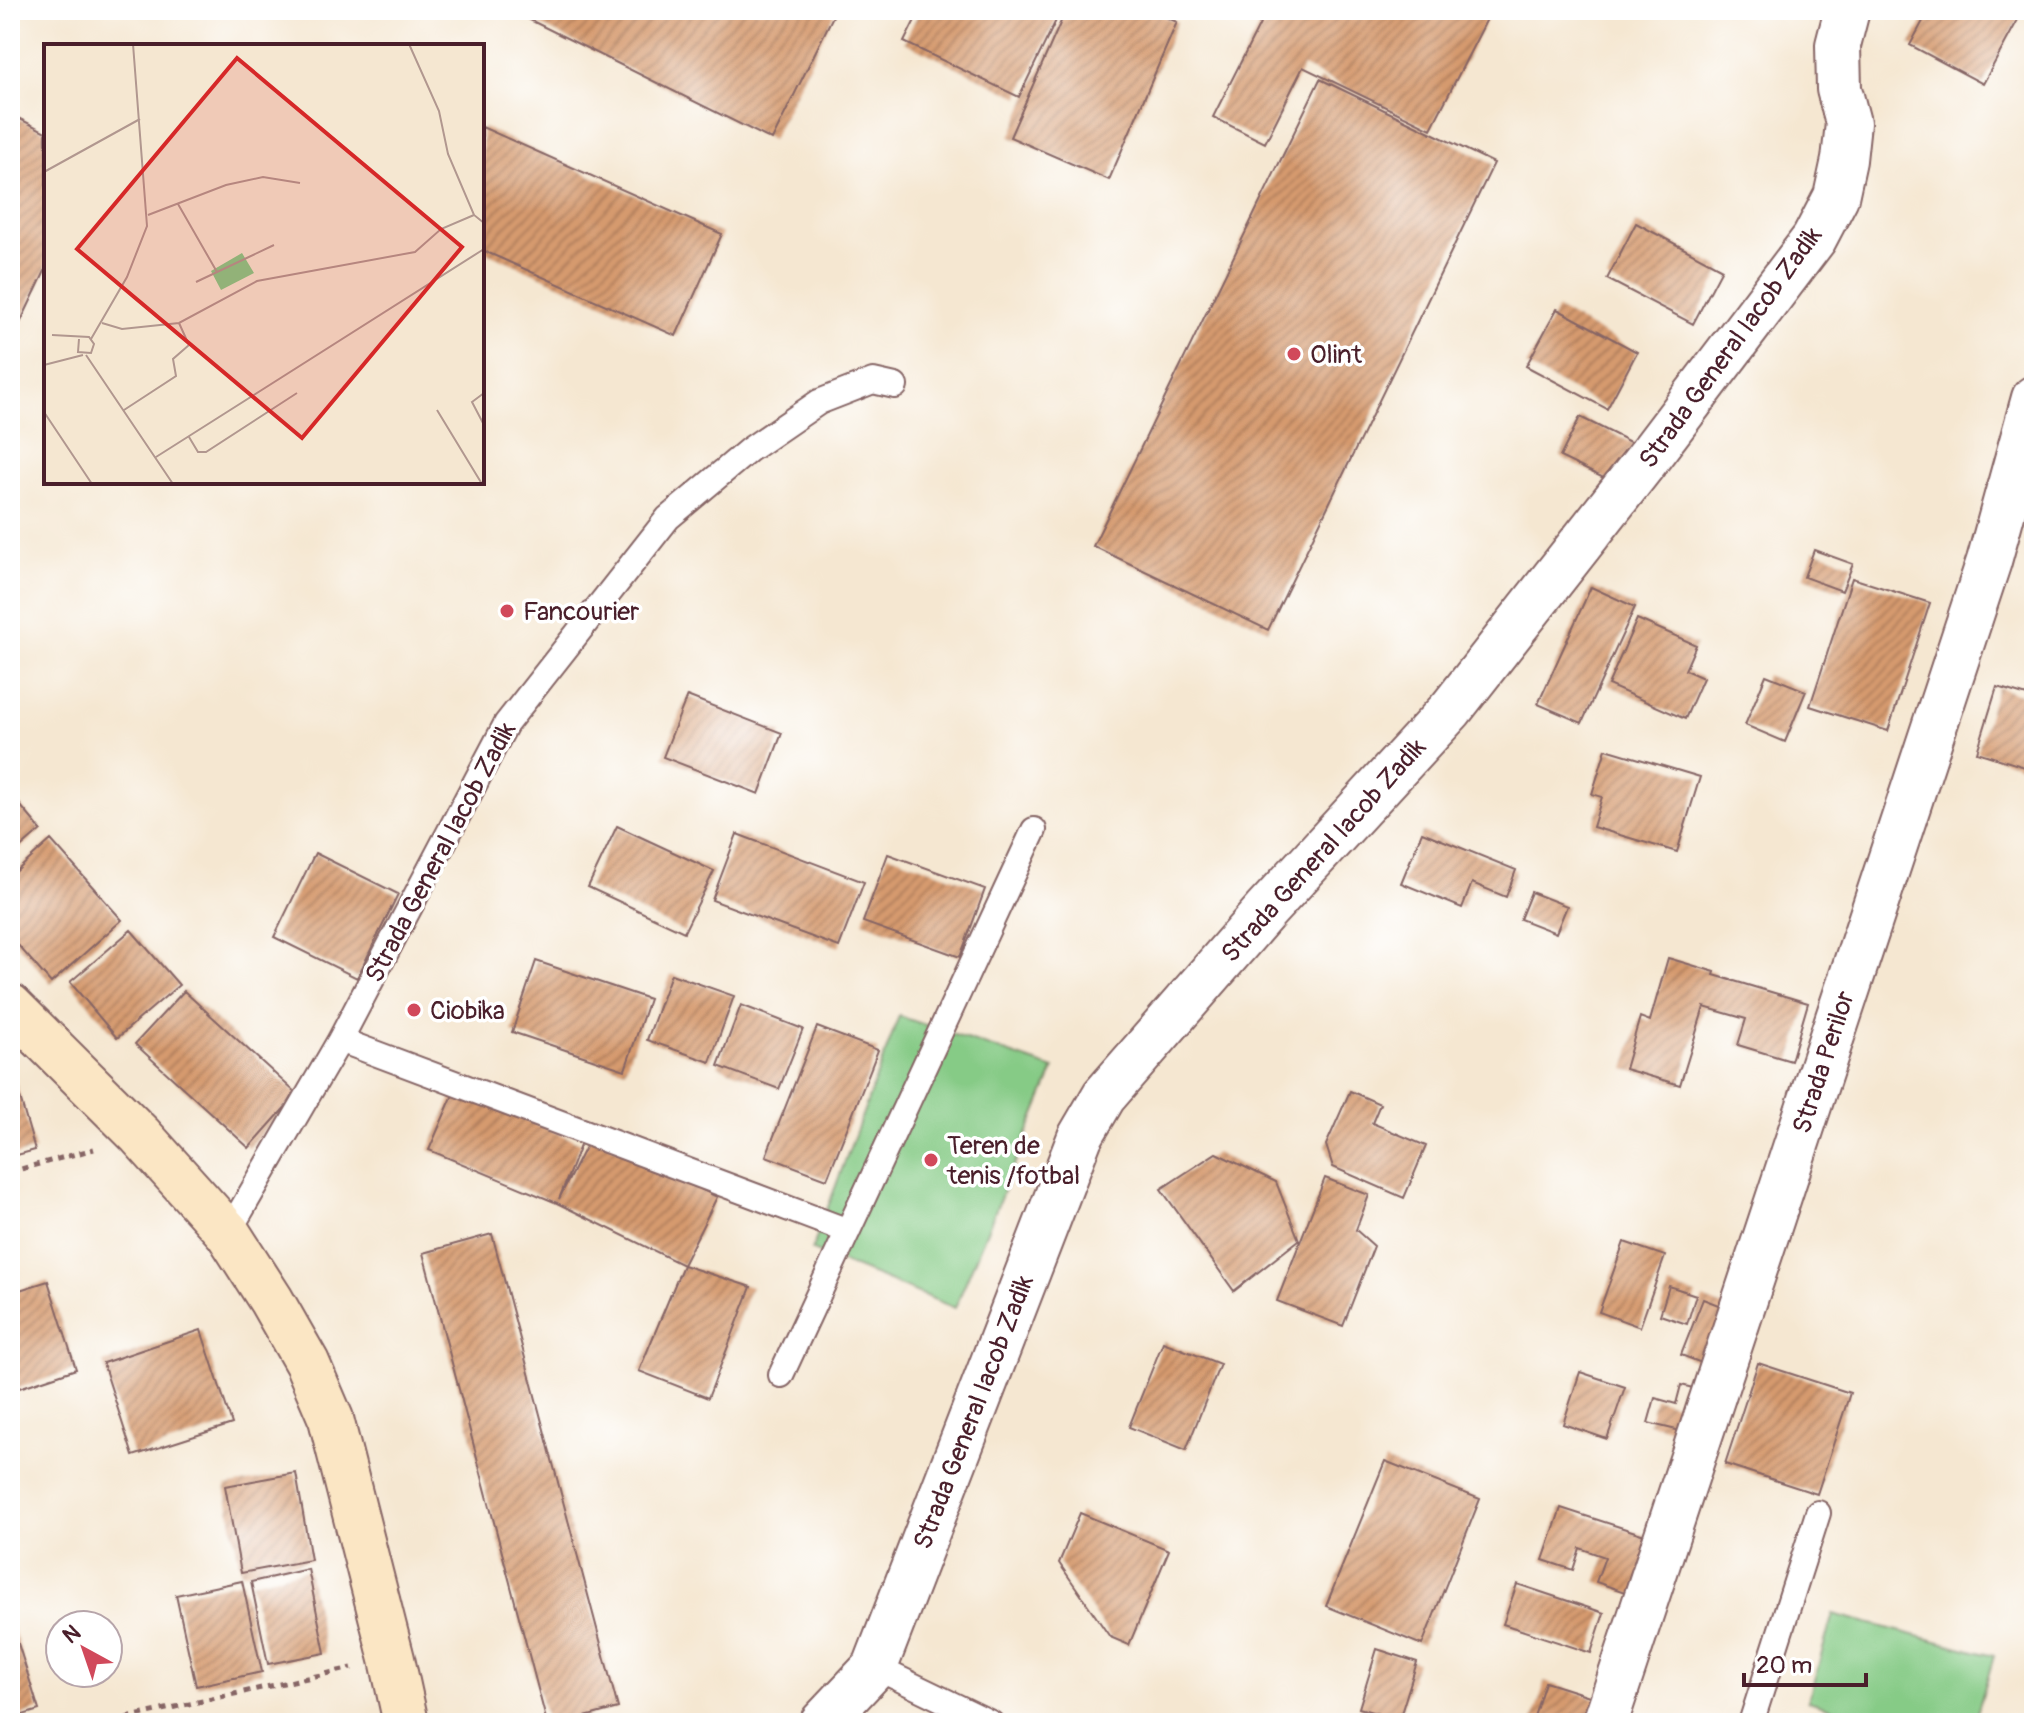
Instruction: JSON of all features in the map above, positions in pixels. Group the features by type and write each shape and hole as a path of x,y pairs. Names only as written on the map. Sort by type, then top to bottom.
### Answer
{"street":[{"name":"Strada General Iacob Zadik","path":"822,1723 875,1667 1080,1137 1104,1096 1265,911 1451,709 1814,239 1836,197 1844,160 1848,123 1839,89 1838,45 1847,10"},
{"name":"Strada Perilor","path":"1605,1723 1989,561 2034,398"},
{"path":"10,1006 140,1135 228,1233 307,1363 331,1419 406,1723"}],"lane":[{"name":"Strada General Iacob Zadik","path":"228,1233 340,1040 506,724 668,518 749,450 819,402 873,381 895,386"},
{"path":"781,1375 1034,830"},
{"path":"340,1040 848,1231"},
{"path":"1751,1723 1818,1513"},
{"path":"875,1667 991,1723"}],"path":[{"path":"10,1172 140,1135"},
{"path":"103,1723 392,1659"}],"green space":[{"name":"Teren de tenis /fotbal","path":"899,1016 1054,1069 955,1308 812,1250"},
{"path":"1833,1614 1994,1656 1974,1723 1883,1723 1808,1701"}],"building":[{"path":"510,10 836,10 772,140"},
{"path":"920,10 1061,10 1019,97 904,42"},
{"path":"1066,10 1150,10 1177,22 1109,180 1010,137"},
{"path":"1267,10 1484,10 1490,13 1431,129 1303,67 1265,143 1213,117"},
{"path":"1929,10 2009,10 2020,16 1983,84 1910,45"},
{"name":"Olint","path":"1320,79 1494,163 1268,630 1093,546"},
{"path":"10,114 44,131 44,273 10,344"},
{"path":"484,128 722,234 676,336 484,251"},
{"path":"1636,223 1722,269 1693,324 1607,279"},
{"path":"1557,309 1637,352 1607,409 1526,366"},
{"path":"1580,417 1636,445 1616,484 1560,457"},
{"path":"1814,550 1853,564 1842,591 1804,577"},
{"path":"1852,578 1930,603 1888,731 1810,706"},
{"path":"1591,587 1635,607 1582,723 1538,704"},
{"path":"1637,619 1696,645 1685,670 1703,678 1685,719 1608,685"},
{"path":"1766,675 1806,691 1785,742 1745,725"},
{"path":"1997,687 2034,698 2034,770 1977,752"},
{"path":"687,696 782,733 759,794 663,757"},
{"path":"1606,749 1700,777 1677,852 1593,827 1602,797 1592,794"},
{"path":"10,793 41,830 10,857"},
{"path":"617,826 714,871 684,932 588,887"},
{"path":"1422,832 1516,870 1506,897 1472,883 1462,908 1401,883"},
{"path":"737,834 864,882 839,947 712,900"},
{"path":"51,840 122,920 51,983 10,936 10,877"},
{"path":"315,853 398,894 357,978 274,937"},
{"path":"888,854 985,889 960,957 863,922"},
{"path":"1531,892 1567,906 1556,933 1520,919"},
{"path":"131,930 179,985 117,1038 70,982"},
{"path":"1668,958 1808,1003 1791,1061 1738,1045 1746,1019 1704,1007 1680,1085 1625,1069 1640,1017 1650,1021"},
{"path":"536,961 649,999 625,1070 512,1032"},
{"path":"671,974 734,996 710,1062 647,1040"},
{"path":"184,991 297,1094 249,1148 135,1044"},
{"path":"741,1005 803,1029 779,1089 718,1066"},
{"path":"817,1027 878,1050 827,1179 766,1156"},
{"path":"10,1063 35,1150 10,1157"},
{"path":"455,1090 581,1143 559,1199 591,1135 717,1197 683,1265 557,1203 429,1150"},
{"path":"1350,1091 1380,1104 1372,1123 1426,1146 1404,1198 1333,1167 1326,1145"},
{"path":"1216,1153 1276,1182 1299,1240 1234,1291 1161,1189"},
{"path":"1325,1178 1369,1195 1356,1230 1374,1246 1343,1326 1277,1301"},
{"path":"492,1234 618,1708 563,1723 547,1723 423,1253"},
{"path":"1624,1242 1665,1256 1640,1327 1599,1312"},
{"path":"683,1265 751,1287 708,1398 639,1371"},
{"path":"48,1281 76,1369 10,1391 10,1293"},
{"path":"1669,1286 1696,1295 1687,1324 1660,1315"},
{"path":"1703,1299 1739,1313 1717,1369 1681,1355"},
{"path":"201,1330 232,1424 133,1456 103,1363"},
{"path":"1163,1342 1220,1364 1186,1450 1129,1427"},
{"path":"1758,1363 1850,1393 1817,1494 1725,1464"},
{"path":"1580,1372 1625,1387 1607,1439 1563,1424"},
{"path":"1681,1385 1709,1392 1697,1435 1648,1423 1655,1398 1676,1404"},
{"path":"1385,1461 1480,1499 1422,1645 1326,1606"},
{"path":"296,1473 311,1560 241,1573 225,1486"},
{"path":"1561,1508 1660,1540 1639,1597 1596,1582 1605,1557 1580,1548 1573,1570 1543,1560"},
{"path":"1080,1513 1169,1550 1129,1645 1110,1637 1059,1563"},
{"path":"308,1569 325,1653 268,1664 251,1582"},
{"path":"242,1581 262,1672 196,1686 176,1595"},
{"path":"1517,1584 1604,1613 1591,1653 1503,1624"},
{"path":"10,1618 39,1710 10,1719"},
{"path":"1377,1649 1417,1662 1399,1720 1359,1708"},
{"path":"1545,1682 1599,1699 1591,1723 1532,1723"}],"place":[{"name":"Olint","path":"1294,354"},
{"name":"Fancourier","path":"507,611"},
{"name":"Ciobika","path":"414,1010"},
{"name":"Teren de tenis /fotbal","path":"931,1160"}]}
